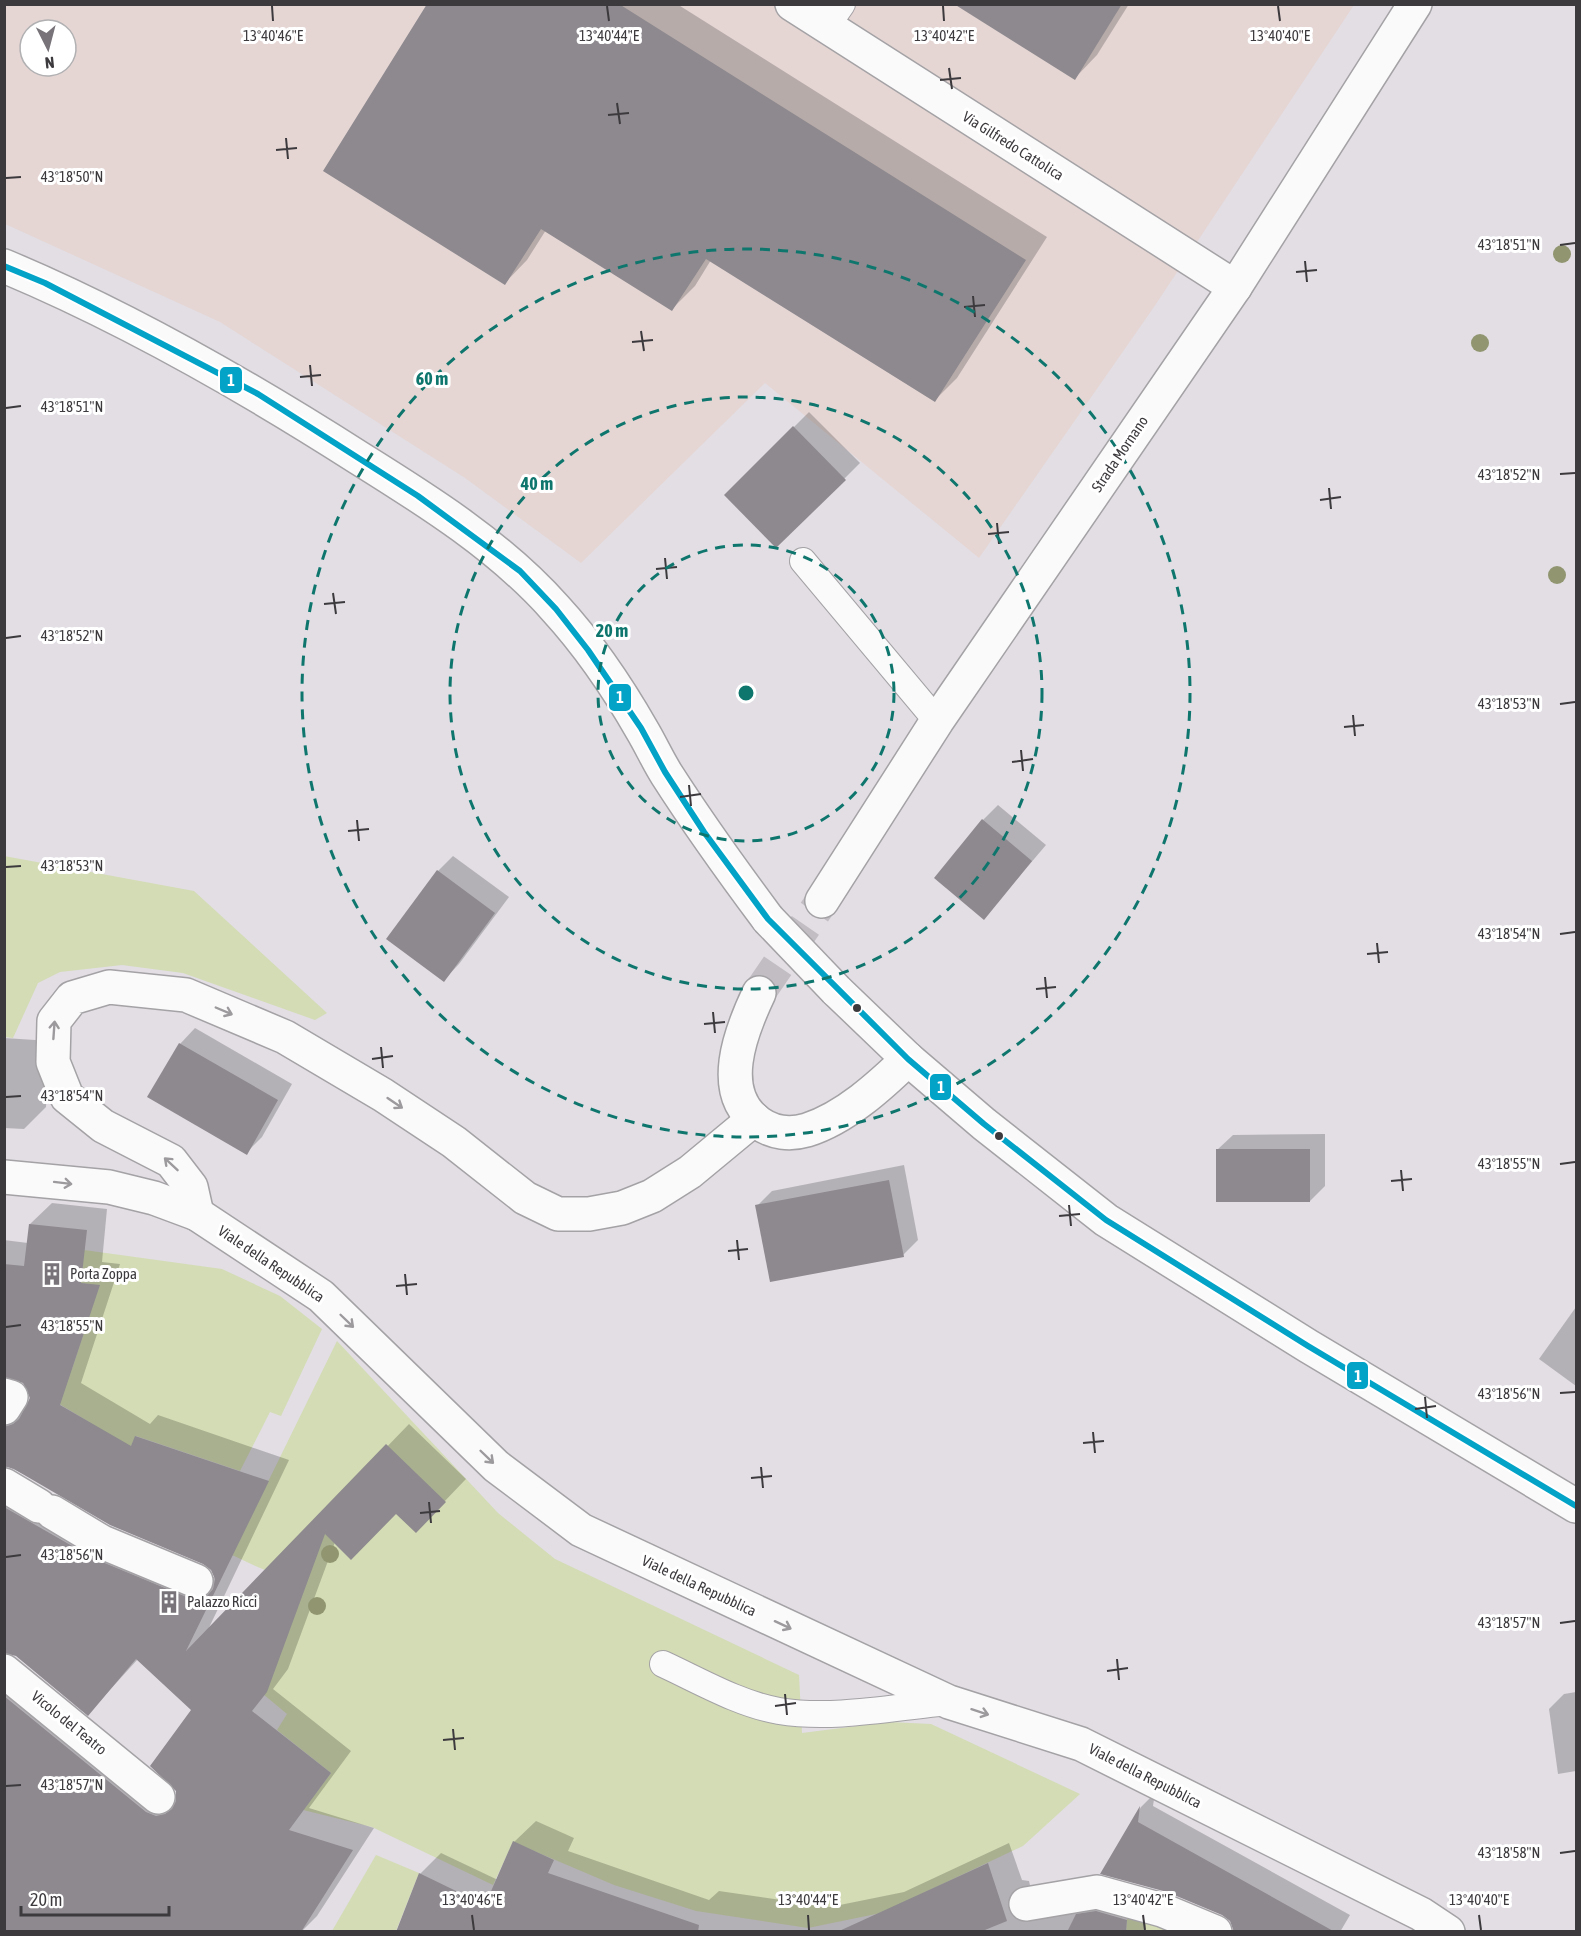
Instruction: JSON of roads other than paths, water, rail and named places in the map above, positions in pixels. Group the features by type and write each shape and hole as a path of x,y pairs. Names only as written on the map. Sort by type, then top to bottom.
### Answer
{"street":[{"name":"Via Gilfredo Cattolica","path":"792,4 834,16 1235,287"},
{"name":"Strada Mornano","path":"822,901 937,721 1235,287 1415,4"},
{"path":"4,266 45,283 258,394 418,495 520,571 556,609 588,650 641,728 665,772 704,832 768,920 908,1059 984,1124 1106,1220 1318,1352 1576,1506"},
{"path":"197,1214 191,1187 171,1161 103,1126 67,1097 53,1062 54,1021 72,998 109,987 186,995 285,1037 383,1095 454,1142 525,1198 558,1214 589,1215 622,1208 652,1196 690,1172 754,1119"},
{"path":"759,993 750,1012 738,1050 735,1078 740,1102 754,1119 771,1130 784,1133 809,1129 862,1099 908,1059"},
{"name":"Viale della Repubblica","path":"4,1177 109,1187 154,1198 197,1214 321,1296 496,1466 581,1530 949,1702 1081,1744 1421,1914 1448,1932"},
{"path":"4,1485 102,1542 196,1581"},
{"name":"Vicolo del Teatro","path":"4,1671 158,1797"},
{"path":"1026,1904 1097,1892 1162,1910 1215,1932"}],"lane":[{"path":"803,561 937,721"},
{"path":"663,1664 737,1698 778,1711 825,1714 949,1702"}],"tunnel":[{"path":"759,993 822,901"}],"place":[{"name":"Porta Zoppa","path":"52,1274"},
{"name":"Palazzo Ricci","path":"169,1602"}]}
